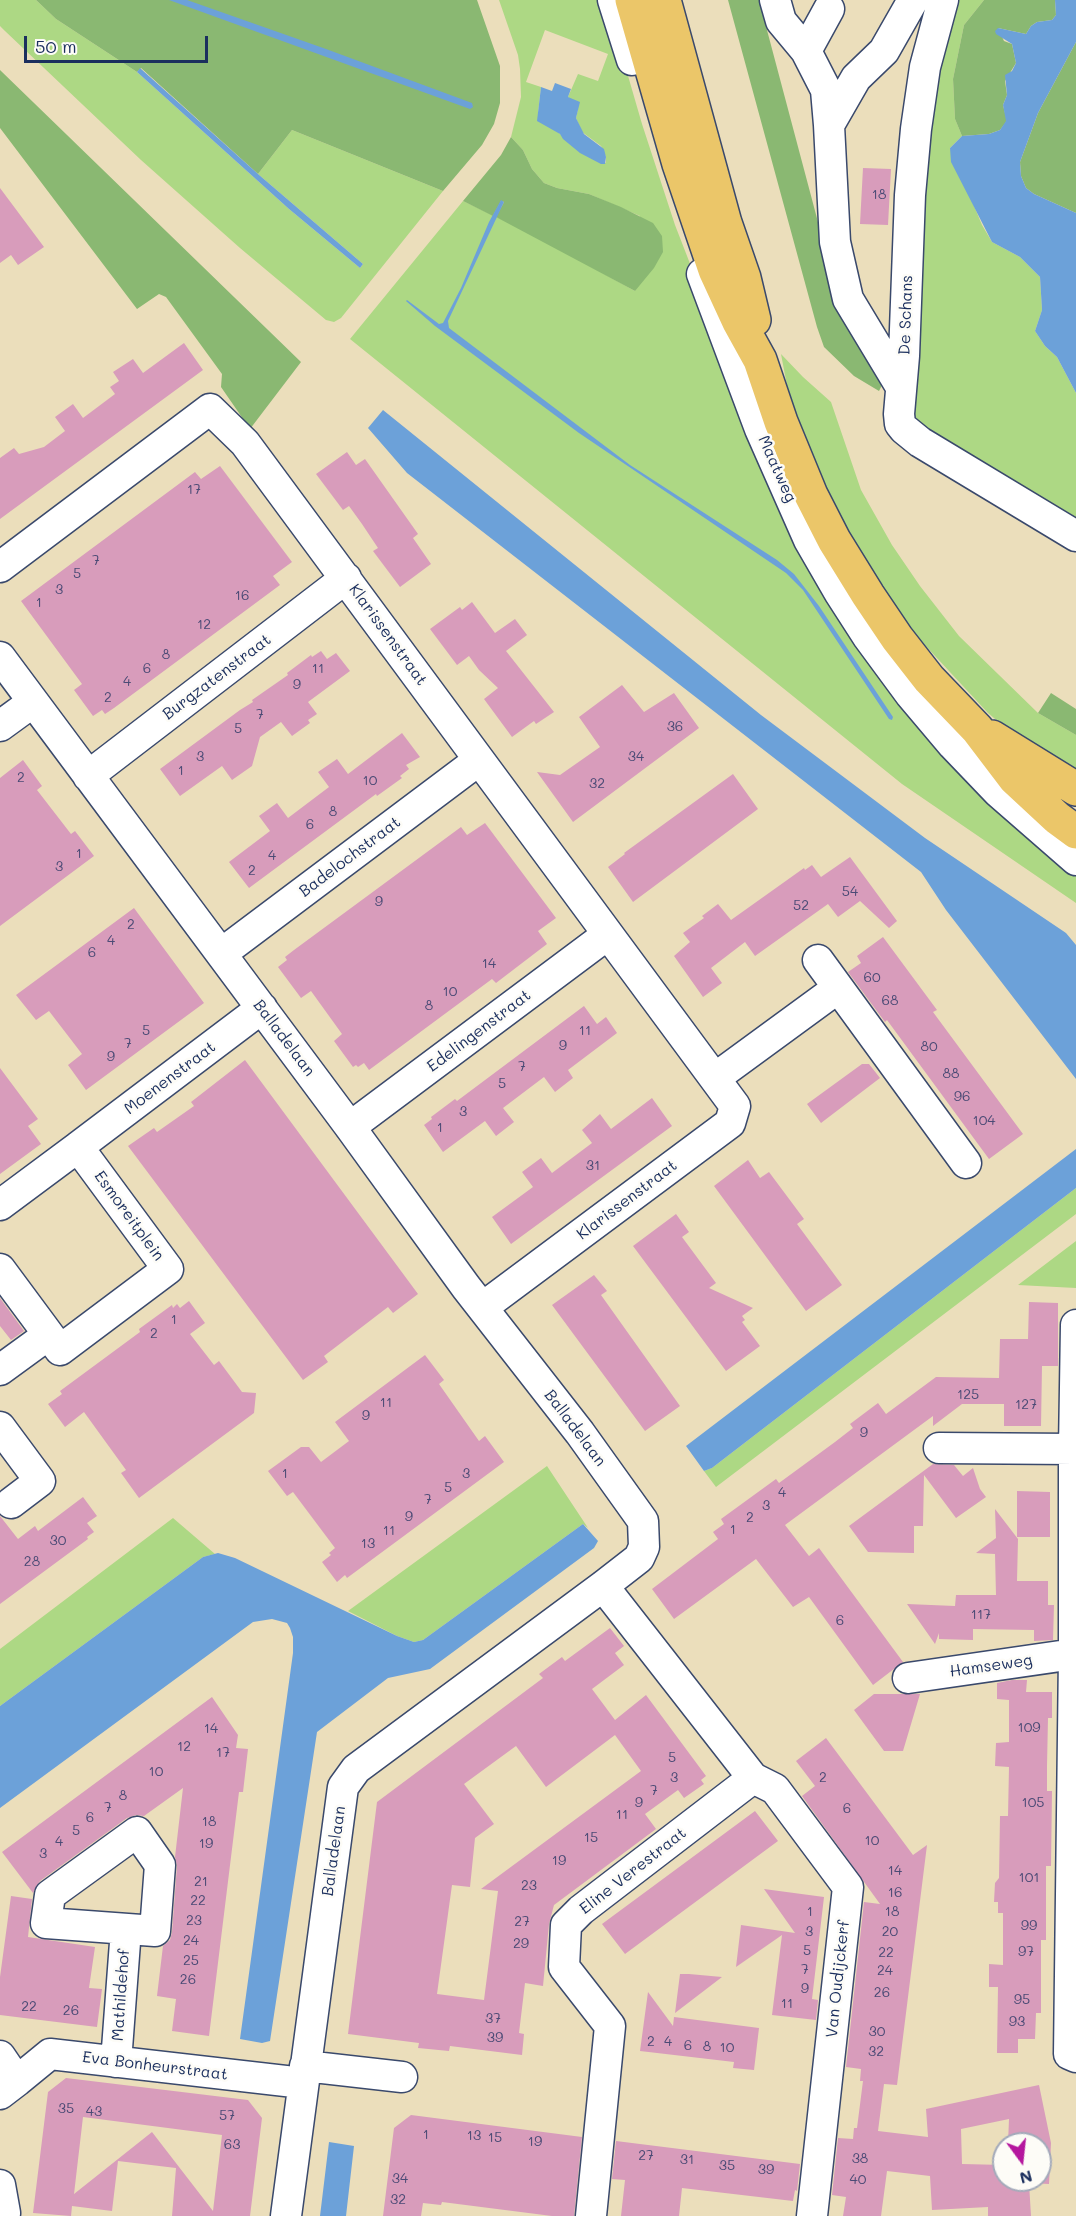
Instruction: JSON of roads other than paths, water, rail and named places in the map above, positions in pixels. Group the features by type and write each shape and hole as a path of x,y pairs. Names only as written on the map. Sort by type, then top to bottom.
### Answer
{"main road":[{"name":"Maatweg","path":"632,0 679,164 708,249 739,322 760,360 781,422 811,495 834,540 867,595 929,679 978,729 1015,779 1057,818 1076,832"},
{"name":"Maatweg","path":"664,0 722,212 752,306 760,360"},
{"name":"Maatweg","path":"978,729 1076,789"}],"street":[{"name":"Maatweg","path":"613,0 678,207 760,429 809,540 838,592 868,637 953,745 998,792 1076,860"},
{"path":"775,0 781,21 806,51 826,90 830,125 835,242 849,299 901,387"},
{"path":"830,125 856,78 884,51 913,0"},
{"name":"De Schans","path":"943,0 925,67 916,129 910,195 900,424 911,435 1076,536"},
{"path":"806,51 829,9"},
{"name":"Klarissenstraat","path":"0,567 210,409 245,443 735,1106 730,1122 483,1307"},
{"name":"Burgzatenstraat","path":"88,776 346,578"},
{"name":"Balladelaan","path":"0,657 483,1307 580,1433 643,1521 644,1547 639,1558 356,1769 343,1787 286,2216"},
{"path":"0,726 33,702"},
{"name":"Badelochstraat","path":"222,953 478,760"},
{"name":"Edelingenstraat","path":"350,1126 607,935"},
{"path":"818,960 966,1163"},
{"path":"715,1078 838,988"},
{"name":"Moenenstraat","path":"78,1147 262,1008"},
{"path":"0,1204 78,1147"},
{"name":"Esmoreitplein","path":"48,1335 60,1350 168,1269 78,1147"},
{"path":"0,1269 48,1335 4,1368"},
{"path":"1076,1325 1069,2054 1076,2057"},
{"path":"0,1427 40,1481 11,1503"},
{"path":"939,1448 1074,1449"},
{"path":"603,1586 753,1778"},
{"name":"Hamseweg","path":"908,1678 1074,1654"},
{"name":"Eline Verestraat","path":"591,2216 610,2026 564,1967 566,1925 581,1910 753,1778"},
{"name":"Van Oudijckerf","path":"753,1778 775,1789 848,1887 812,2216"},
{"name":"Mathildehof","path":"116,2062 126,1929"},
{"name":"Eva Bonheurstraat","path":"0,2056 9,2087 50,2054 116,2062 304,2075 402,2077"},
{"path":"0,2185 5,2213 3,2216"}],"water":[{"path":"169,0 187,0 472,103 473,107 470,109"},
{"path":"1055,0 1076,0 1076,42 1038,113 1020,162 1021,176 1026,188 1076,213 1076,393 1057,357 1045,346 1035,331 1042,310 1040,277 1020,257 992,242 951,162 950,148 962,136 989,134 1000,130 1006,121 1003,105 1007,95 1005,75 1012,71 1016,63 1012,44 995,31 998,28 1026,34 1037,22 1052,20 1056,15"},
{"path":"140,68 363,264 360,268 289,209 137,72"},
{"path":"555,83 571,89 568,97 580,102 576,118 584,134 604,149 605,164 580,153 560,134 537,121 541,87 552,91"},
{"path":"501,200 504,202 448,321 449,328 630,465 777,560 794,574 819,606 893,717 892,720 889,719 803,590 786,573 579,433 435,326 406,301 439,324 443,323"},
{"path":"383,410 761,715 925,838 1066,933 1076,945 1076,1079 946,910 921,872 407,473 368,428"},
{"path":"1076,1149 1076,1188 712,1468 704,1471 686,1446"},
{"path":"583,1524 598,1541 594,1548 430,1669 388,1678 317,1732 270,2041 262,2043 240,2039 293,1653 293,1637 287,1623 272,1619 253,1622 0,1808 0,1706 203,1557 218,1553 235,1558 414,1642 423,1640"},
{"path":"329,2142 354,2146 346,2216 320,2216"}]}
